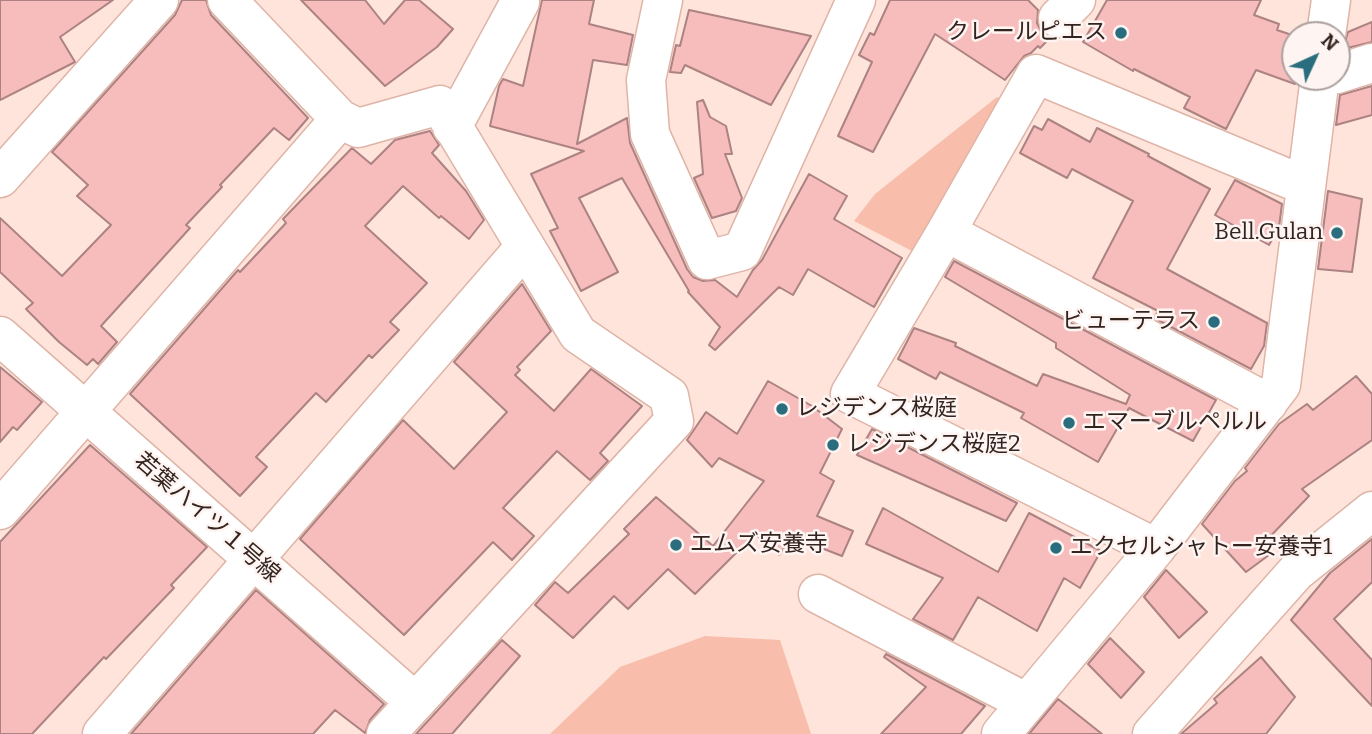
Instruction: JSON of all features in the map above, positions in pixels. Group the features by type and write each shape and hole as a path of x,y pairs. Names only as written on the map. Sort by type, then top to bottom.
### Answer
{"street":[{"path":"0,178 159,0"},
{"path":"228,0 340,119 358,128 446,116"},
{"path":"663,0 646,80 650,134 707,260 742,251 856,0"},
{"path":"446,116 509,1"},
{"path":"1351,69 1372,63"},
{"path":"1156,548 850,394 1036,74 1306,186"},
{"path":"1001,734 1156,548 1281,385 1306,186 1323,91"},
{"path":"386,734 674,421 669,396 578,334 446,116"},
{"path":"0,510 340,119"},
{"path":"946,232 1268,403"},
{"path":"102,734 524,248"},
{"name":"若葉ハイツ１号線","path":"0,336 414,701"},
{"path":"1152,734 1296,572 1372,511"},
{"path":"818,594 1027,703"}],"shaded area":[{"path":"997,97 1003,100 912,251 854,221 875,194"},
{"path":"705,636 780,640 811,734 550,734 620,667"}],"building":[{"path":"0,0 113,0 60,37 75,62 0,100"},
{"path":"182,0 206,0 211,15 308,118 289,140 274,128 220,185 222,187 186,225 190,228 101,326 117,342 98,364 93,359 87,365 26,309 33,303 0,272 0,218 62,276 111,225 77,196 88,185 52,152 175,15"},
{"path":"301,0 365,0 384,24 405,0 419,0 453,29 437,47 385,86"},
{"path":"542,0 594,0 589,24 633,35 627,65 593,60 577,144 627,118 630,143 693,277 703,281 715,280 737,297 762,260 809,174 847,196 834,219 902,258 874,307 808,269 793,295 779,287 715,350 709,345 720,327 688,292 622,178 579,198 618,272 581,291 550,231 558,228 531,174 584,151 490,126 503,79 523,86"},
{"path":"890,0 1028,0 1038,10 1037,23 1042,33 1050,38 1040,48 1038,46 1024,56 1005,80 935,34 873,152 838,136 872,62 859,55 870,33 874,35"},
{"path":"1107,0 1261,0 1254,15 1279,24 1277,30 1281,31 1281,79 1256,70 1226,129 1184,108 1190,97 1134,69 1133,71 1083,42"},
{"path":"689,10 811,36 771,105 685,65 681,73 670,72 676,45 680,46"},
{"path":"1372,22 1372,42 1351,47 1351,31"},
{"path":"1372,86 1372,115 1336,125 1340,95"},
{"path":"703,100 710,117 726,126 732,154 725,154 742,198 736,211 712,218 694,178 703,174 697,102"},
{"path":"1048,119 1090,142 1097,128 1210,189 1167,269 1267,323 1264,346 1251,369 1154,318 1158,311 1093,278 1133,201 1072,169 1067,178 1020,153 1034,126 1042,130"},
{"path":"430,131 439,145 432,153 466,191 484,220 469,239 441,216 439,218 403,186 365,226 427,283 390,322 399,330 372,358 369,355 326,402 316,393 256,457 267,467 240,496 130,394 238,270 240,272 286,223 283,219 352,148 371,164 395,140"},
{"path":"1235,180 1282,204 1279,227 1269,245 1215,215"},
{"name":"Bell.Gulan","path":"1328,191 1362,199 1352,272 1318,269"},
{"path":"954,261 1216,400 1193,441 1129,408 1098,462 1021,418 1024,413 940,372 936,379 898,359 914,328 956,343 955,346 1037,386 1043,374 1126,404 1130,395 1056,348 1056,343 945,277"},
{"path":"522,284 551,331 517,367 520,370 515,375 554,411 591,369 642,406 600,453 608,461 590,480 557,451 503,508 534,536 512,560 493,542 404,635 300,539 403,420 454,469 507,412 454,362"},
{"path":"0,367 42,402 17,430 13,427 0,442"},
{"path":"1356,376 1372,394 1372,440 1302,489 1309,496 1262,545 1269,555 1246,572 1202,524 1235,481 1247,471 1245,468 1279,424 1307,404 1313,410"},
{"path":"768,381 812,406 842,429 820,473 834,481 817,516 853,531 842,556 793,537 779,555 755,534 695,594 668,569 628,609 614,596 573,638 535,605 555,582 568,593 629,534 624,529 656,497 713,546 764,481 719,458 712,467 687,440 706,412 737,434"},
{"path":"872,429 1017,503 1006,521 857,455"},
{"path":"90,445 207,547 171,585 174,588 32,734 0,734 0,542"},
{"path":"883,508 998,572 1029,513 1101,551 1080,588 1064,578 1037,631 978,597 953,640 913,619 943,578 866,544"},
{"path":"1372,539 1372,582 1334,619 1372,660 1372,706 1291,620 1330,573"},
{"path":"1166,570 1207,612 1179,638 1144,597"},
{"path":"256,590 384,704 370,720 365,733 335,710 313,734 131,734"},
{"path":"1110,638 1144,672 1121,698 1088,664"},
{"path":"502,640 520,656 452,734 416,734"},
{"path":"886,654 985,706 961,734 881,734 926,687 884,657"},
{"path":"1261,657 1295,697 1266,734 1181,734 1217,703 1214,699"},
{"path":"1058,699 1102,734 1029,734"}],"place":[{"name":"クレールピエス","path":"1121,33"},
{"name":"Bell.Gulan","path":"1337,233"},
{"name":"ビューテラス","path":"1214,322"},
{"name":"レジデンス桜庭","path":"782,409"},
{"name":"エマーブルペルル","path":"1069,423"},
{"name":"レジデンス桜庭2","path":"833,445"},
{"name":"エムズ安養寺","path":"676,545"},
{"name":"エクセルシャトー安養寺1","path":"1056,548"}]}
